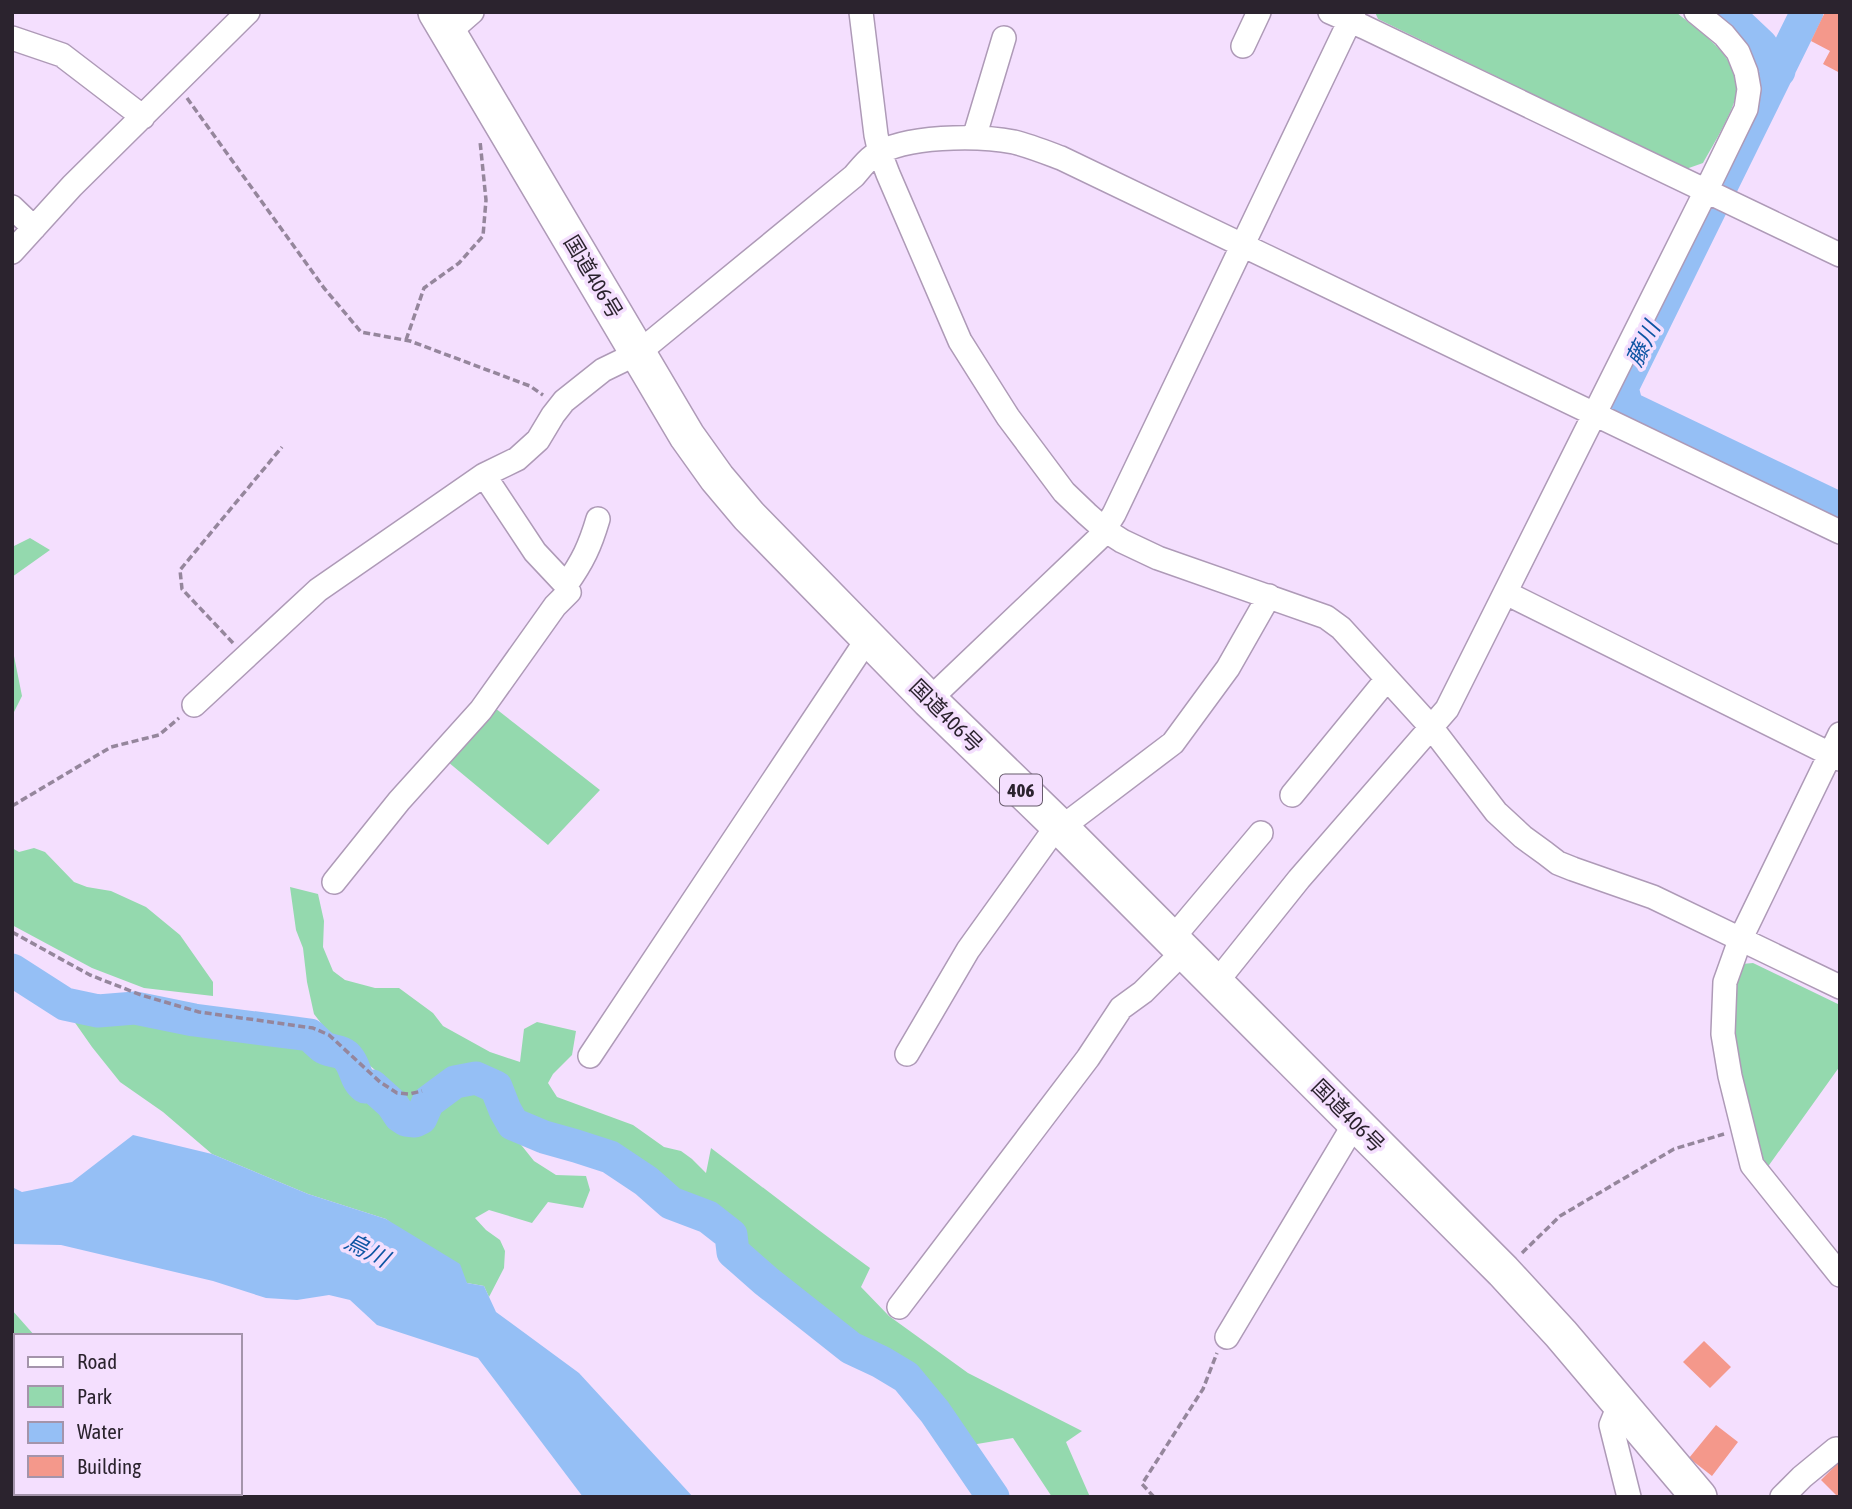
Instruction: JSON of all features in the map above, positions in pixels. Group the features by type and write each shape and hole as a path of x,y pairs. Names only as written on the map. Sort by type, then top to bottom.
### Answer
{"highway":[{"name":"国道406号","path":"452,19 492,107 687,436 749,516 929,700 1503,1271 1561,1334 1699,1497"}],"street":[{"path":"12,252 72,186 248,12"},
{"path":"861,12 880,153 960,341 1008,417 1065,492 1105,530 1122,541 1158,558 1326,617 1341,628 1431,727 1496,812 1523,837 1558,863 1653,897 1840,987"},
{"path":"1243,47 1259,12"},
{"path":"1215,984 1299,879 1447,709 1706,191 1746,109 1749,89 1738,52 1724,35 1696,12"},
{"path":"929,700 1105,530 1243,245 1344,15 1840,255"},
{"path":"974,138 1004,37"},
{"path":"12,38 62,55 143,117"},
{"path":"194,705 318,590 484,475 517,459 538,440 559,407 603,370 638,353 854,176 873,157 891,148 925,141 974,138 1014,142 1061,158 1840,532"},
{"path":"12,207 34,228"},
{"path":"334,882 399,801 481,710 555,606 569,592 566,585 535,552 484,475"},
{"path":"566,585 584,560 598,519"},
{"path":"1506,593 1836,749 1740,940 1725,982 1723,1034 1730,1076 1752,1165 1840,1275"},
{"path":"906,1054 968,950 1049,837 1173,743 1228,668 1269,596"},
{"path":"590,1056 868,638"},
{"path":"1293,795 1387,679"},
{"path":"900,1307 1088,1058 1121,1008 1143,992 1261,833"},
{"path":"1227,1336 1356,1123"},
{"path":"1622,1406 1612,1425 1629,1497"},
{"path":"1782,1497 1836,1449"}],"path":[{"path":"177,84 324,288 361,332 406,340 530,386 559,407"},
{"path":"406,340 424,288 459,263 483,236 486,200 479,132 492,107"},
{"path":"246,657 182,589 180,570 282,447"},
{"path":"12,806 111,747 159,735 194,705"},
{"path":"12,932 90,975 141,995 199,1012 313,1027 329,1035 380,1083 397,1093 422,1091"},
{"path":"1503,1271 1560,1216 1674,1149 1742,1129"},
{"path":"1154,1497 1142,1484 1203,1389 1227,1336"}],"green space":[{"path":"1375,12 1676,12 1715,44 1723,54 1735,76 1736,95 1724,125 1703,163 1686,169 1378,19"},
{"path":"30,538 50,550 12,577 12,547"},
{"path":"12,646 22,696 12,716"},
{"path":"495,708 600,790 548,845 448,762"},
{"path":"12,848 19,852 34,848 45,852 74,882 111,891 146,907 180,935 213,982 213,996 144,988 92,968 12,925"},
{"path":"290,887 318,894 324,921 323,947 333,971 345,980 375,988 399,988 433,1013 443,1026 490,1052 520,1062 524,1029 537,1022 576,1031 572,1055 548,1083 557,1097 633,1125 664,1147 681,1151 706,1173 711,1148 870,1268 861,1287 889,1316 968,1373 1082,1431 1066,1442 1090,1497 1052,1497 1013,1438 959,1447 906,1377 851,1348 766,1281 733,1252 731,1235 708,1217 671,1203 646,1181 610,1157 544,1137 513,1124 514,1136 534,1161 556,1175 586,1176 590,1190 583,1208 548,1202 532,1223 489,1210 475,1218 500,1240 505,1251 504,1268 489,1297 484,1286 467,1283 386,1219 308,1194 212,1154 163,1112 120,1082 64,1007 97,1015 135,1013 307,1040 346,1060 357,1084 363,1090 370,1090 390,1107 404,1124 416,1125 446,1091 456,1085 466,1084 454,1079 425,1099 415,1117 407,1117 401,1112 375,1070 324,1027 314,1014"},
{"path":"1753,963 1840,1005 1840,1066 1767,1168 1761,1161 1737,1077 1732,986 1742,964"},
{"path":"12,1310 33,1334 14,1334 14,1495 175,1497 12,1497"}],"water":[{"name":"烏川","path":"133,1135 212,1154 308,1194 386,1219 460,1264 467,1283 484,1286 496,1312 579,1373 693,1497 583,1497 478,1358 377,1325 350,1300 329,1295 297,1300 266,1298 213,1281 61,1245 12,1244 12,1187 22,1192 72,1182"}],"building":[{"path":"1825,12 1840,12 1840,73 1823,64 1830,51 1811,41"},
{"path":"1704,1341 1731,1367 1710,1388 1683,1362"},
{"path":"1716,1425 1738,1442 1712,1476 1689,1458"},
{"path":"1840,1461 1840,1497 1838,1497 1821,1480"}],"waterway":[{"name":"藤川","path":"1726,12 1761,45 1779,71"},
{"name":"藤川","path":"1807,12 1622,388 1627,407 1840,509"},
{"path":"12,970 65,1004 98,1011 135,1008 194,1020 310,1035 323,1047 346,1055 362,1084 365,1087 372,1086 406,1120 415,1121 421,1118 428,1102 455,1082 476,1078 496,1087 513,1124 544,1137 610,1157 646,1181 671,1203 708,1217 731,1235 733,1252 766,1281 851,1348 906,1377 935,1412 993,1497"}]}
